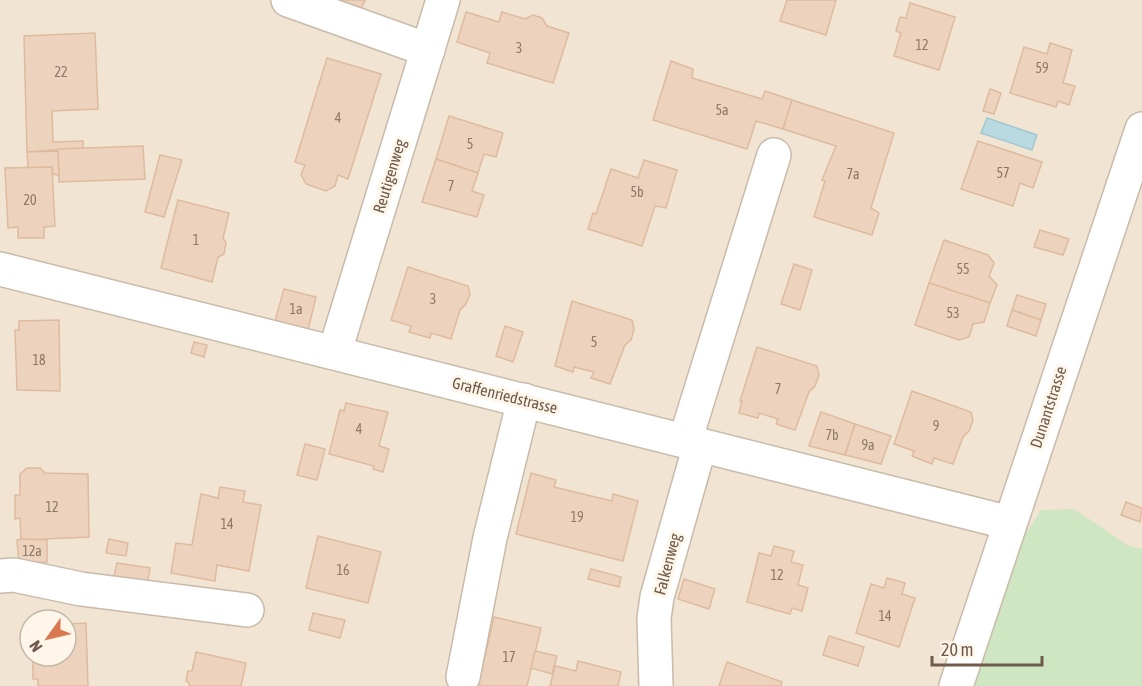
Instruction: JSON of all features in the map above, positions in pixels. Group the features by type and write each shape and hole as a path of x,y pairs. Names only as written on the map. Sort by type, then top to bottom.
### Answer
{"street":[{"path":"288,0 428,50"},
{"name":"Reutigenweg","path":"335,351 443,0"},
{"name":"Dunantstrasse","path":"956,686 1142,129"},
{"name":"Falkenweg","path":"656,686 654,618 657,597 692,443 774,155"},
{"name":"Graffenriedstrasse","path":"0,269 335,351 1010,523"},
{"path":"463,676 490,538 524,400"},
{"path":"0,576 14,575 81,589 247,610"}],"shaded area":[{"path":"0,0 1142,0 1142,686 0,686"}],"green space":[{"path":"1074,509 1129,546 1142,549 1142,686 973,686 1021,541 1041,510"}],"water":[{"path":"987,118 1037,135 1032,150 981,133"}],"building":[{"path":"343,0 365,0 361,10 341,4"},
{"path":"787,0 836,0 826,35 780,21"},
{"path":"910,3 955,17 939,70 894,56 901,33 896,31 900,17 906,18"},
{"path":"466,12 499,22 502,12 525,19 533,15 542,18 547,26 569,33 553,83 487,63 490,53 457,42"},
{"path":"95,33 98,109 52,111 53,142 83,141 83,148 27,152 24,36"},
{"path":"1050,43 1072,50 1063,83 1075,86 1069,105 1058,101 1056,107 1010,93 1024,47 1047,54"},
{"path":"327,58 381,74 348,179 338,175 335,186 326,191 306,184 301,175 305,165 295,162"},
{"path":"671,61 693,69 692,78 762,99 765,91 792,100 783,129 756,121 747,149 653,120"},
{"path":"990,89 1001,93 994,114 983,111"},
{"path":"792,100 894,133 871,208 879,213 872,235 814,217 825,181 822,180 836,146 783,129"},
{"path":"449,116 503,133 496,157 484,154 478,173 436,159"},
{"path":"978,141 1042,162 1033,188 1020,183 1013,206 961,189"},
{"path":"143,146 145,179 59,182 58,149"},
{"path":"58,151 59,175 53,174 52,167 28,168 27,152"},
{"path":"160,155 182,160 164,217 145,212"},
{"path":"436,159 478,173 472,191 484,195 477,217 422,202"},
{"path":"644,160 677,170 666,208 655,206 642,246 588,229 593,213 596,214 611,169 638,178"},
{"path":"52,167 55,226 44,227 44,238 18,238 18,227 8,228 5,168"},
{"path":"178,200 229,213 223,238 226,243 224,254 218,257 212,282 161,268"},
{"path":"1040,230 1069,239 1063,255 1034,247"},
{"path":"944,240 988,255 994,263 989,276 997,285 990,303 929,283"},
{"path":"794,264 812,270 800,310 781,304"},
{"path":"408,267 468,286 470,294 466,304 460,310 451,339 431,333 430,338 409,332 411,326 391,320"},
{"path":"929,283 990,303 984,322 973,324 969,337 959,340 915,325"},
{"path":"284,289 316,297 308,330 275,321"},
{"path":"1017,295 1046,304 1041,320 1012,310"},
{"path":"572,301 632,320 634,329 631,340 625,345 610,384 591,378 594,372 574,367 573,372 555,366"},
{"path":"1012,310 1041,320 1036,336 1007,326"},
{"path":"59,320 60,391 17,390 15,330 19,330 19,321"},
{"path":"505,326 523,332 513,362 496,356"},
{"path":"194,342 207,345 204,357 191,353"},
{"path":"757,347 817,366 819,375 815,386 809,392 795,430 776,424 778,419 759,413 758,418 739,413 742,401 740,401"},
{"path":"912,391 971,412 973,420 969,431 963,437 953,464 934,458 932,464 912,456 914,451 894,444"},
{"path":"346,403 388,412 379,446 389,449 383,472 373,469 374,466 329,454 340,410 344,411"},
{"path":"821,412 855,424 845,455 809,446"},
{"path":"855,424 891,436 881,464 845,455"},
{"path":"305,444 325,449 317,480 297,475"},
{"path":"27,468 40,468 45,473 88,474 89,537 21,540 20,518 15,519 15,495 20,495 20,474"},
{"path":"531,473 556,480 554,487 612,501 613,494 638,501 623,561 516,534"},
{"path":"220,487 245,491 243,502 261,505 249,571 217,565 215,581 171,573 176,543 192,545 201,494 218,498"},
{"path":"1126,502 1142,508 1140,522 1121,515"},
{"path":"318,536 381,552 368,603 306,588"},
{"path":"109,539 128,543 126,556 106,553"},
{"path":"17,540 47,540 47,562 19,563"},
{"path":"774,546 794,551 791,562 803,565 798,585 808,588 802,611 792,608 790,614 747,602 759,553 771,556"},
{"path":"117,563 150,568 147,586 113,581"},
{"path":"591,569 621,577 619,587 588,579"},
{"path":"887,578 905,583 902,594 915,598 899,647 856,633 871,584 884,588"},
{"path":"684,579 715,589 709,609 678,599"},
{"path":"313,613 345,620 340,638 309,630"},
{"path":"494,617 541,628 527,686 478,686"},
{"path":"78,623 86,623 88,686 38,686 38,679 33,679 33,668 78,668"},
{"path":"829,636 864,647 858,666 823,655"},
{"path":"535,651 557,656 552,674 531,668"},
{"path":"196,652 246,663 241,686 189,686 186,681 188,671 192,671"},
{"path":"578,661 621,672 618,686 550,686 555,666 576,671"},
{"path":"727,662 782,682 781,686 719,686"}]}
